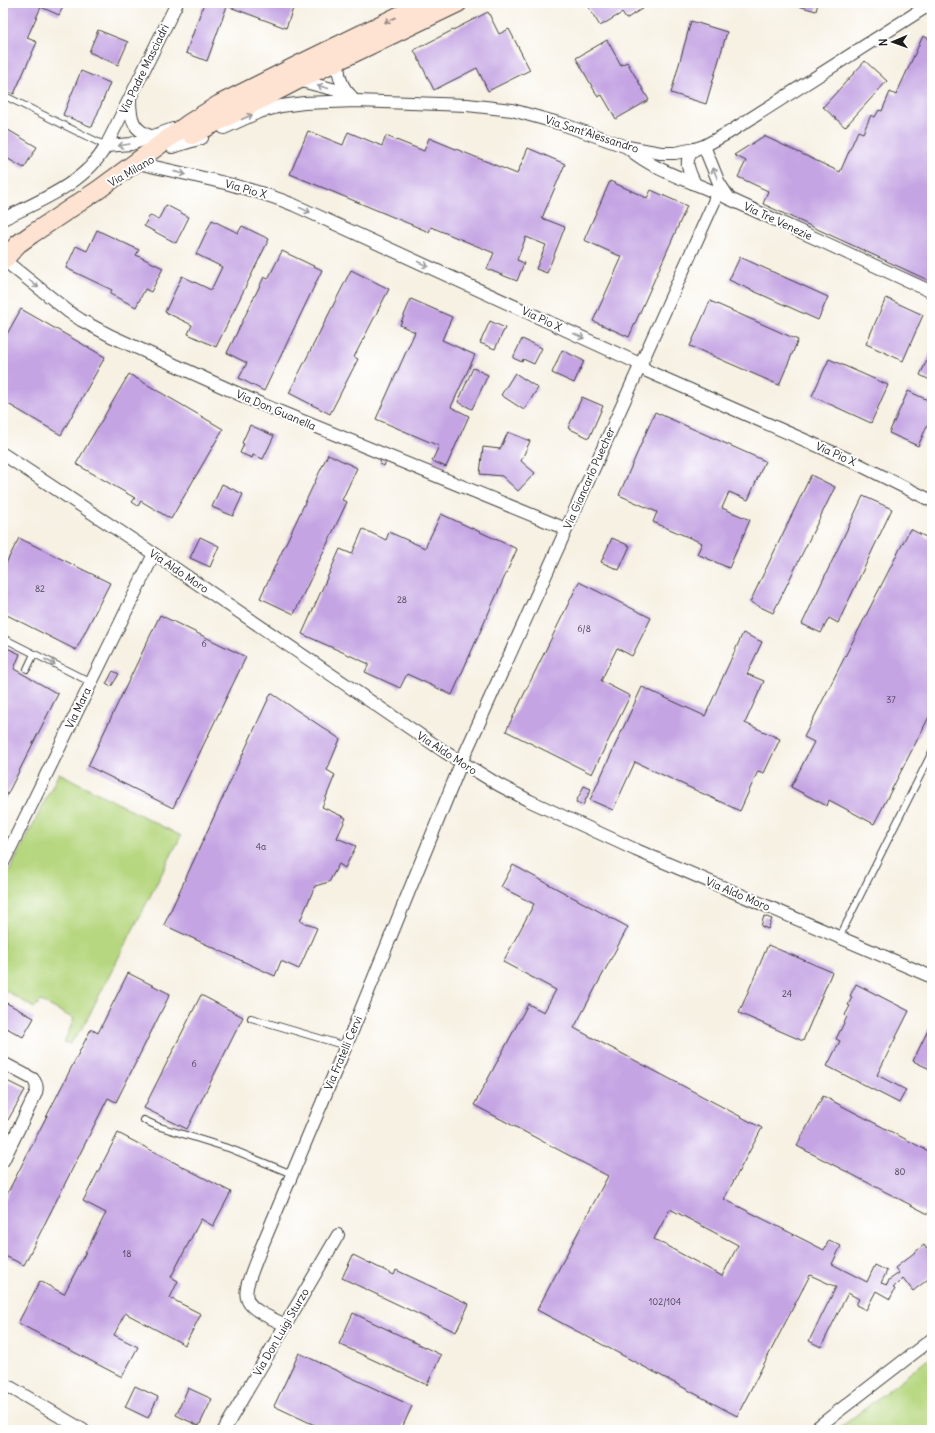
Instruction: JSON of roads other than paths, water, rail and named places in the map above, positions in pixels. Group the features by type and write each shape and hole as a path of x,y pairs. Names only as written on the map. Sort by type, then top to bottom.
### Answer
{"main road":[{"name":"Via Milano","path":"98,190 220,104 298,64 425,3"},
{"name":"Via Milano","path":"98,190 203,129 298,80 458,3"},
{"path":"3,260 18,244 98,190"}],"street":[{"name":"Via Padre Masciadri","path":"3,219 57,191 86,173 98,159 109,141 130,99 176,3"},
{"name":"Via Sant'Alessandro","path":"352,97 467,105 512,110 562,124 627,147 661,153 676,153 700,148 744,123 932,3"},
{"path":"340,60 338,66 340,78 352,97"},
{"path":"220,104 251,96 282,81 298,80 352,97"},
{"path":"172,147 208,136 250,116 274,107 352,97"},
{"path":"130,99 131,113 135,126 142,132 153,137"},
{"path":"109,141 124,145 153,137 200,117"},
{"name":"Via Tre Venezie","path":"627,147 642,159 932,292"},
{"path":"695,184 687,164 689,157 700,148 728,198"},
{"name":"Via Pio X","path":"142,164 240,186 286,202 640,364 647,371 854,462 932,501"},
{"name":"Via Giancarlo Puecher","path":"461,763 714,202 716,193"},
{"name":"Via Don Guanella","path":"3,260 81,320 111,336 261,404 566,529"},
{"name":"Via Aldo Moro","path":"3,454 154,554 461,763 499,785 636,850 932,977"},
{"name":"Via Mara","path":"3,863 90,682 154,554"},
{"name":"Via Fratelli Cervi","path":"286,1325 254,1308 248,1303 245,1292 258,1253 346,1046 461,763"},
{"path":"3,1063 32,1079 36,1082 37,1088 3,1161"},
{"name":"Via Don Luigi Sturzo","path":"224,1430 338,1235"},
{"path":"814,1430 932,1339"},
{"path":"3,1383 83,1430"}],"lane":[{"path":"3,95 109,141"},
{"path":"3,638 90,682"},
{"path":"27,669 34,654"},
{"path":"839,938 932,752"},
{"path":"251,1018 346,1046"},
{"path":"144,1120 163,1128 231,1149 292,1174"}]}
